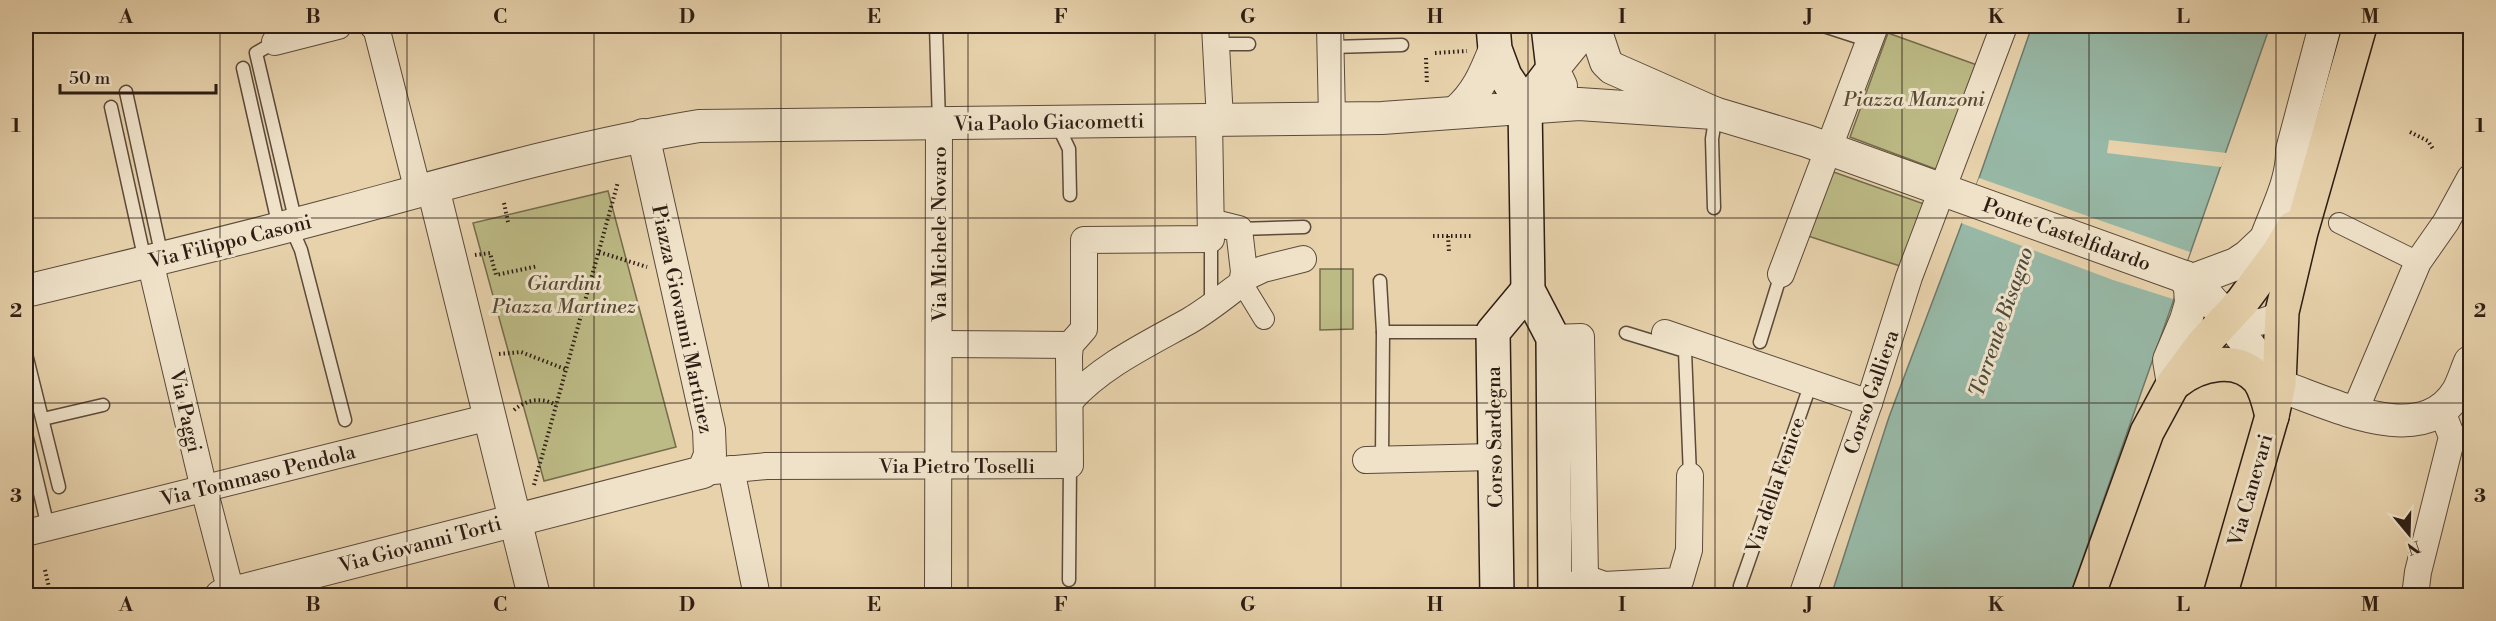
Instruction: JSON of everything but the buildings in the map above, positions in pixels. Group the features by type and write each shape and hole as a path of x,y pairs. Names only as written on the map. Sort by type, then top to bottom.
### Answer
{"main road":[{"path":"1525,106 1553,69 1548,26"},
{"path":"2173,384 2194,370 2214,363 2239,368 2269,382 2282,312 2310,198 2360,26"},
{"path":"1485,42 1525,106 1528,290 1552,338 1555,596"},
{"path":"2088,596 2147,432 2173,384 2202,345 2242,302 2279,252 2310,198"},
{"path":"1493,332 1528,290"},
{"name":"Corso Sardegna","path":"1493,332 1493,457 1497,596"},
{"name":"Via Canevari","path":"2220,596 2272,416 2269,382"}],"street":[{"path":"275,42 338,26"},
{"path":"373,26 376,27 500,415 515,519 534,596"},
{"path":"1579,104 1563,90 1553,69 1588,26"},
{"path":"1594,26 1602,53 1612,68 1715,113 1954,194"},
{"name":"Corso Galliera","path":"1802,596 1869,403 1909,277 1954,194 2004,26"},
{"path":"2189,279 2223,270 2257,246 2310,198 2293,161 2292,150 2325,26"},
{"path":"1781,274 1872,33"},
{"path":"1211,230 1216,34"},
{"path":"1331,36 1332,118"},
{"path":"1456,112 1470,100 1482,82 1485,42"},
{"name":"Via Paolo Giacometti","path":"643,135 699,126 1382,118 1525,106 1579,104 1715,113"},
{"name":"Via Michele Novaro","path":"938,596 939,124"},
{"path":"426,189 643,135"},
{"name":"Piazza Giovanni Martinez","path":"643,135 709,430 710,454 717,471"},
{"path":"2257,246 2293,161"},
{"path":"2354,413 2418,262 2446,222 2470,178"},
{"name":"Via Filippo Casoni","path":"26,291 153,261 426,189"},
{"name":"Ponte Castelfidardo","path":"1954,194 2189,279"},
{"path":"2339,223 2418,262"},
{"path":"1070,465 1070,401 1084,240 1239,229 1243,280 1264,319"},
{"path":"1070,401 1084,385 1158,337 1202,312 1243,280 1263,269 1304,259"},
{"name":"Via Paggi","path":"153,261 228,595"},
{"path":"2189,279 2227,318 2269,382 2354,413 2387,420 2417,418 2441,409 2457,392 2470,362"},
{"path":"2173,384 2169,360 2187,320 2191,303 2189,279"},
{"path":"2227,318 2253,324 2270,321 2282,312"},
{"path":"1665,333 1869,403"},
{"name":"Via Michele Novaro","path":"939,344 1077,337"},
{"path":"1552,338 1581,337 1585,578"},
{"path":"2415,596 2418,572 2452,437 2441,409"},
{"name":"Via Tommaso Pendola","path":"37,530 500,415"},
{"path":"1374,460 1493,457"},
{"name":"Via Pietro Toselli","path":"717,471 766,466 1070,465"},
{"path":"515,519 717,471 757,596"},
{"path":"1585,578 1604,585 1680,581 1689,550 1690,476"},
{"name":"Via Giovanni Torti","path":"228,595 515,519"},
{"path":"1561,596 1585,578"}],"lane":[{"path":"936,26 939,124"},
{"path":"1824,26 1872,33"},
{"path":"1216,34 1249,44"},
{"path":"1331,36 1402,45"},
{"path":"275,42 256,53 289,226"},
{"path":"243,68 289,226 301,250 345,420"},
{"path":"126,92 153,261"},
{"path":"111,107 153,261"},
{"path":"1714,208 1712,139 1715,113"},
{"path":"1056,121 1069,149 1070,195"},
{"path":"1239,229 1304,227"},
{"path":"1211,230 1211,295"},
{"path":"1760,342 1781,274"},
{"path":"1374,460 1383,332 1380,281"},
{"path":"1383,332 1493,332"},
{"path":"1626,333 1685,351 1690,476"},
{"path":"26,354 59,487"},
{"name":"Via della Fenice","path":"1740,586 1811,383"},
{"path":"43,419 104,405"},
{"path":"26,434 37,530"},
{"path":"1069,580 1070,465"}],"path":[{"path":"1435,53 1485,42"},
{"path":"1426,58 1427,85"},
{"path":"2410,132 2428,141 2433,149"},
{"path":"534,487 618,182"},
{"path":"504,203 508,222"},
{"path":"1433,236 1471,236"},
{"path":"1449,236 1449,252"},
{"path":"599,252 648,268"},
{"path":"451,259 490,253 496,275 538,266"},
{"path":"496,355 521,352 565,369"},
{"path":"500,415 532,400 548,400 556,405"},
{"path":"45,570 51,596"},
{"path":"784,589 786,596"}],"green space":[{"name":"Piazza Manzoni","path":"1888,33 1977,65 1938,170 1850,137"},
{"path":"1828,170 1924,204 1903,267 1805,235"},
{"name":"Giardini Piazza Martinez","path":"608,191 676,447 544,481 473,223"},
{"path":"1320,269 1353,269 1353,329 1320,330"}],"water":[{"name":"Torrente Bisagno","path":"2032,26 2270,26 2070,595 1831,596 1889,417 1979,178"}],"pier":[{"path":"2109,140 2227,153 2221,167 2107,153"},
{"path":"1979,178 2190,252 2173,299 2113,280 1961,223"}]}
